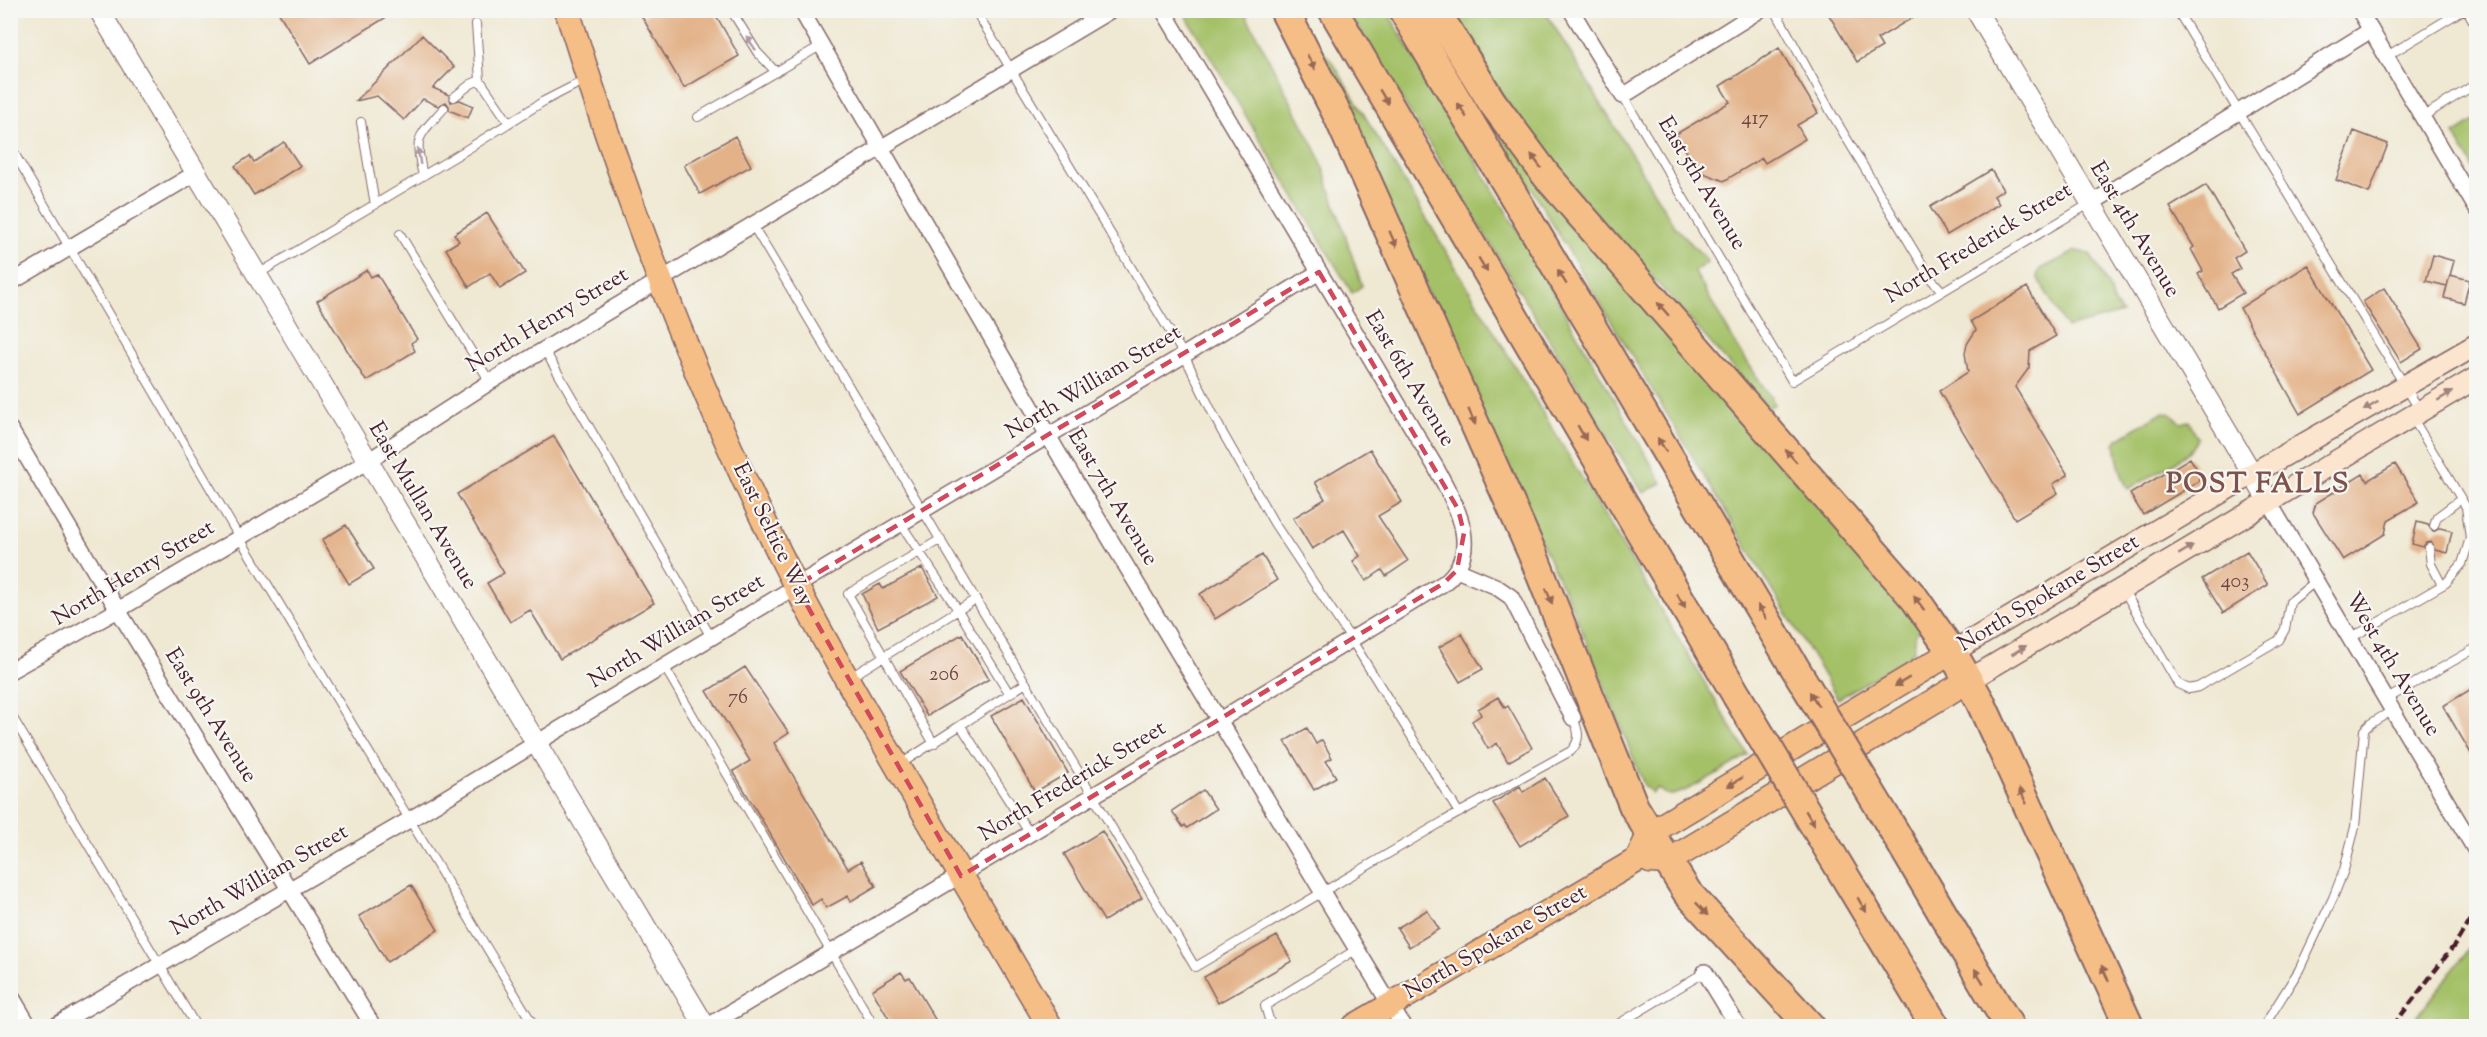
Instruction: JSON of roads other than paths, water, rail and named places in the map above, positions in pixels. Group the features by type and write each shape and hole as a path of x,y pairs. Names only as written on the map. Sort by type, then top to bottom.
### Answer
{"highway":[{"path":"1284,10 1344,129 1533,555 1635,807 1687,892 1810,1026"},
{"path":"1333,10 1737,696 1935,1026"},
{"path":"1403,10 2009,1026"},
{"path":"1435,10 1492,102 1545,175 1915,599 1952,652 1968,680 2129,1026"}],"main road":[{"name":"East Seltice Way","path":"567,10 615,159 659,280 719,424 796,586 897,766 1050,1026"},
{"name":"North Spokane Street","path":"1650,833 2252,474 2476,345"},
{"name":"North Spokane Street","path":"1667,862 2476,378"},
{"path":"1650,833 1637,860 1667,862"},
{"name":"North Spokane Street","path":"1355,1026 1637,860"}],"street":[{"name":"East Mullan Avenue","path":"99,10 706,1026"},
{"name":"East 7th Avenue","path":"801,10 1048,436 1403,1026"},
{"name":"North Henry Street","path":"10,671 118,610 368,461 544,349 1111,10"},
{"name":"East 6th Avenue","path":"1162,10 1458,509 1464,533 1457,570"},
{"name":"East 5th Avenue","path":"1571,10 1623,96"},
{"path":"1623,96 1760,10"},
{"name":"East 4th Avenue","path":"1976,10 2269,502"},
{"path":"2360,10 2476,208"},
{"name":"North Frederick Street","path":"2090,204 2371,30"},
{"path":"10,283 196,173"},
{"name":"North William Street","path":"55,1026 409,820 1319,272"},
{"name":"East 9th Avenue","path":"10,429 373,1026"},
{"name":"West 4th Avenue","path":"2269,502 2476,851"},
{"path":"1457,570 1495,586 1511,597 1573,718"},
{"name":"North Frederick Street","path":"706,1026 1218,721 1444,583 1457,570"},
{"path":"1706,972 1738,1026"},
{"path":"10,994 29,1026"}],"lane":[{"path":"731,10 757,52 776,72"},
{"path":"975,10 1184,355 1221,430 1274,523 1351,639 1459,813"},
{"path":"1774,10 1832,114 1931,279 1942,291"},
{"path":"2177,10 2405,387 2416,414 2466,507 2470,538 2462,564 2442,585 2351,638"},
{"path":"2387,56 2465,10 2476,26"},
{"path":"476,24 480,80 509,123"},
{"path":"698,117 822,45"},
{"path":"257,275 544,101 588,79"},
{"path":"454,97 480,80"},
{"path":"2422,117 2476,84"},
{"name":"East 5th Avenue","path":"1623,96 1792,381"},
{"path":"423,176 416,147 420,135 444,108"},
{"path":"361,122 375,205"},
{"path":"10,146 239,537 534,1026"},
{"name":"North Frederick Street","path":"1792,381 2090,204"},
{"path":"752,224 1195,967 1459,813 1562,757 1571,751 1578,741 1579,734 1573,718"},
{"path":"400,234 490,382"},
{"path":"544,349 711,637"},
{"path":"2434,526 2437,517 2461,499"},
{"path":"900,524 958,610 1009,693"},
{"path":"934,744 848,594 941,539"},
{"path":"2429,548 2431,564 2442,585"},
{"path":"2122,588 2178,684 2188,690 2198,687 2279,639 2285,629 2290,602 2316,581"},
{"path":"848,679 976,599"},
{"path":"2264,1026 2299,970 2344,870 2355,827 2363,733 2390,705 2476,648"},
{"path":"664,666 874,1026"},
{"path":"897,766 1026,683"},
{"path":"10,713 196,1026"},
{"path":"961,726 1030,834"},
{"path":"1271,1026 1264,1006 1357,949"},
{"path":"1615,1026 1706,972"}],"railway":[{"path":"2393,1026 2456,943 2476,910"}],"district":[{"name":"POST FALLS","path":"2258,485"}]}
